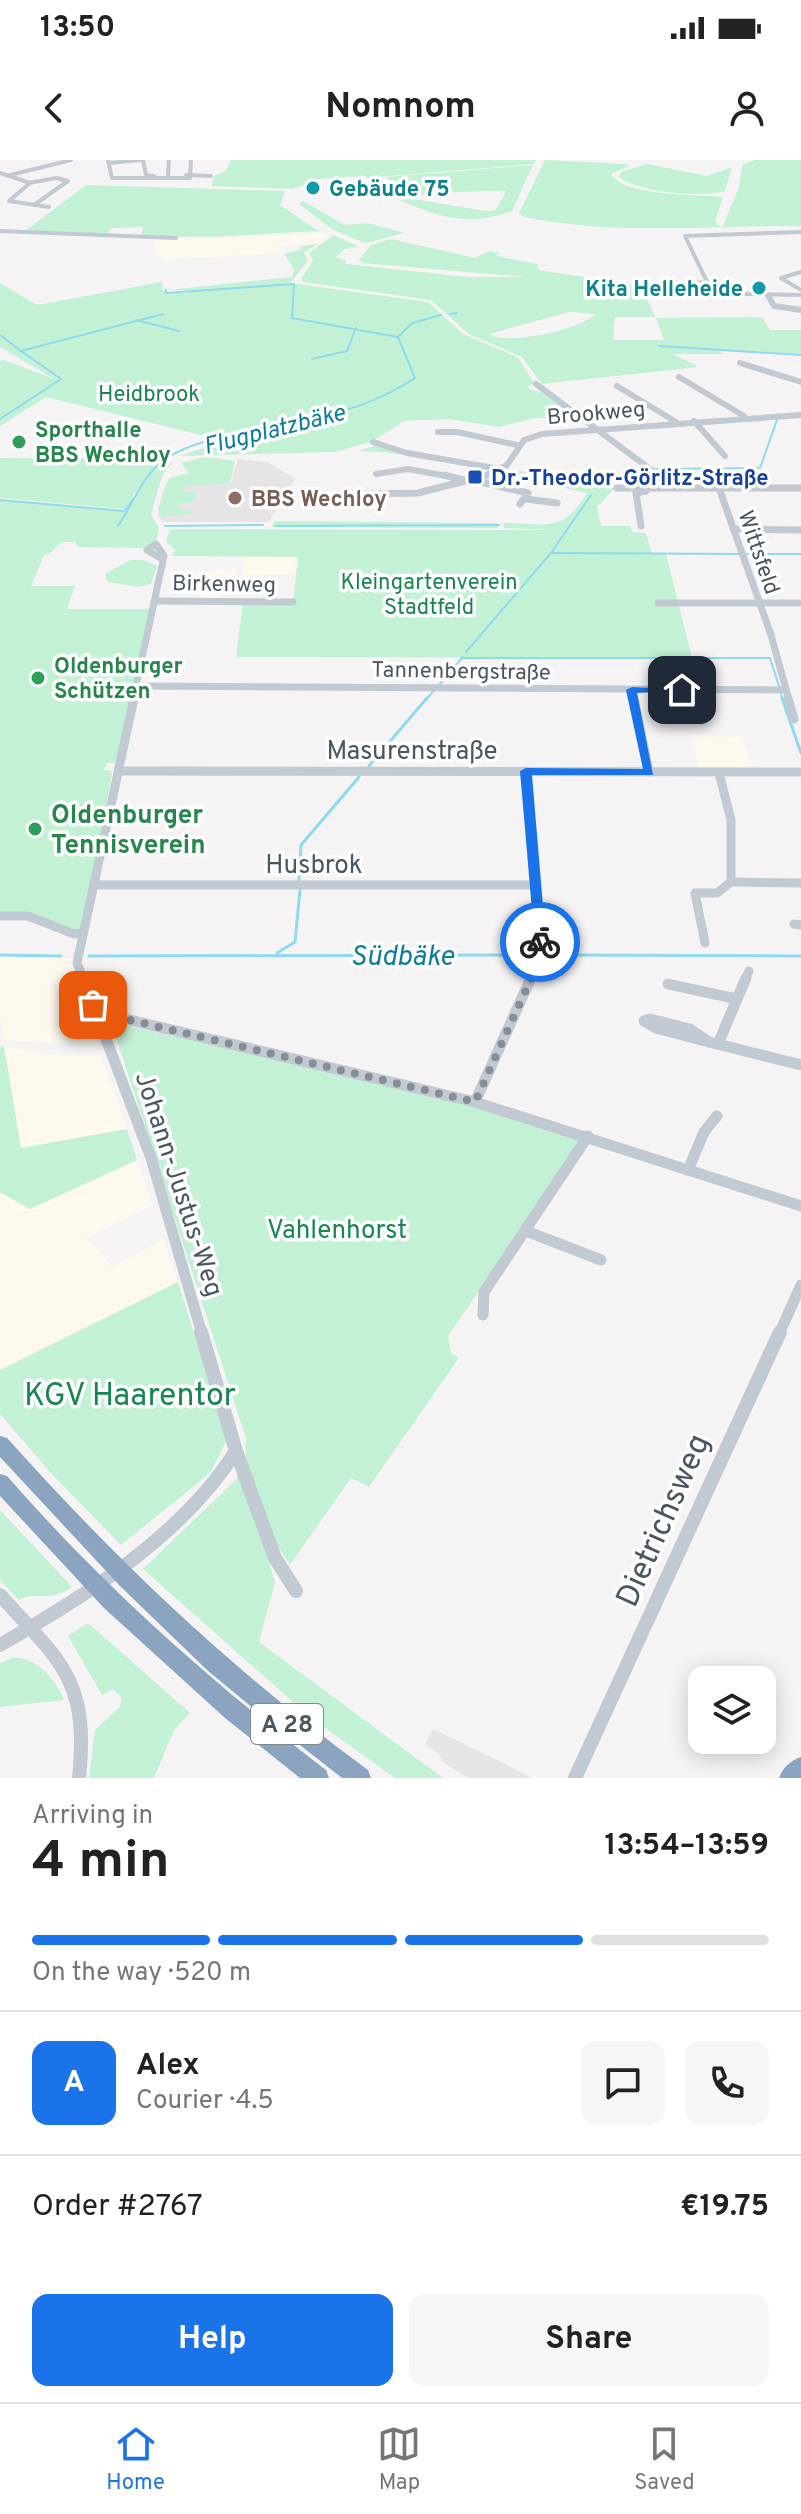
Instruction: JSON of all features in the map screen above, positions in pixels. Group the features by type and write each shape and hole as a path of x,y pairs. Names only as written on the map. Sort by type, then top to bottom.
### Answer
{"highway":[{"name":"A 28","path":"0,1444 98,1555 130,1586 241,1687 360,1778"},
{"name":"A 28","path":"0,1482 81,1569 196,1681 318,1778"},
{"path":"790,1778 801,1768"}],"street":[{"path":"2,175 71,160"},
{"path":"191,177 147,175 146,161 142,160 108,161 113,178 191,177 211,176"},
{"path":"168,175 169,160"},
{"path":"191,160 191,177"},
{"path":"120,162 120,178"},
{"path":"2,175 29,183 67,174"},
{"path":"34,205 68,181 57,178"},
{"path":"29,183 8,200 49,207"},
{"path":"4,192 17,193"},
{"path":"0,231 176,238"},
{"path":"801,232 685,236 707,282 727,291 767,295 801,292"},
{"path":"801,272 781,278 801,292"},
{"path":"652,285 715,281"},
{"path":"767,295 774,306 801,310"},
{"path":"740,363 801,382"},
{"path":"679,377 746,417"},
{"path":"536,384 650,469"},
{"path":"617,386 676,422"},
{"name":"Brookweg","path":"500,469 511,461 517,445 545,433 603,432 676,422 801,415"},
{"path":"694,421 725,456"},
{"path":"438,432 457,432 517,445"},
{"path":"373,442 407,453 500,469"},
{"path":"376,474 390,467 404,468 528,493 523,502 557,503"},
{"path":"366,494 393,496 469,480 500,469"},
{"path":"641,526 636,493 664,487"},
{"path":"617,488 801,488"},
{"name":"Wittsfeld","path":"719,488 759,603 794,719"},
{"path":"733,529 801,530"},
{"name":"Johann-Justus-Weg","path":"156,544 147,552 162,559 155,601 81,933 77,963 151,1158 236,1451 275,1558 296,1591"},
{"name":"Birkenweg","path":"155,601 293,602"},
{"path":"658,603 801,603"},
{"name":"Tannenbergstraße","path":"136,686 785,690"},
{"path":"632,690 649,772"},
{"name":"Masurenstraße","path":"119,771 801,772"},
{"path":"475,1102 540,959 526,771"},
{"path":"719,773 731,820 731,882"},
{"path":"705,943 695,893 717,893 731,882 801,883"},
{"name":"Husbrok","path":"94,885 535,885"},
{"path":"0,916 28,916 74,934 81,933"},
{"path":"714,1043 749,971"},
{"path":"668,984 737,999"},
{"path":"96,1012 475,1102 801,1206"},
{"path":"714,1043 690,1029 650,1019 644,1021 646,1026 801,1065"},
{"path":"688,1170 704,1132 717,1116"},
{"path":"483,1315 484,1292 588,1136"},
{"path":"526,1231 601,1260"},
{"name":"Dietrichsweg","path":"575,1778 801,1285"},
{"path":"0,1645 78,1600 161,1532 226,1473 236,1451"},
{"path":"0,1595 65,1669 82,1704 85,1733 79,1778"}],"shaded area":[{"path":"329,235 317,244 278,247 283,253 164,260 156,252 153,238 208,239"},
{"path":"238,459 268,462 295,479 269,522 164,522 159,518 158,508 166,483 231,483"},
{"path":"245,556 298,556 296,574 242,575"},
{"path":"206,569 237,569 230,594 223,594 211,601 199,601"},
{"path":"691,735 742,737 754,773 701,773"},
{"path":"0,957 71,958 99,1045 5,1041 0,1019"},
{"path":"4,1046 50,1055 101,1056 127,1129 21,1148"},
{"path":"137,1160 152,1205 87,1238 113,1267 163,1239 178,1282 0,1370 0,1192 31,1209"},
{"path":"433,1729 532,1778 468,1778 444,1763 439,1754 425,1744"}],"green space":[{"path":"231,160 536,160 534,164 377,177 386,189 360,173 363,176 318,179 293,189 212,186 213,177 226,171"},
{"path":"545,160 626,164 629,166 611,174 631,187 663,193 723,197 715,222 721,227 628,228 524,217 519,213"},
{"path":"755,160 801,160 801,226 722,227 739,187 742,165"},
{"path":"647,164 707,176 732,167 725,191 714,193 686,194 656,190 619,177 621,172"},
{"path":"533,165 512,211 479,219 435,214 389,195 485,211 496,210 506,191 440,192 437,198 398,190 386,177"},
{"path":"86,185 285,191 280,205 319,231 210,237 141,236 143,227 112,228 106,234 25,231"},
{"path":"303,201 345,225 367,223 405,233 365,243 332,229 299,204"},
{"path":"334,235 359,247 345,249 336,257 347,261 345,264 468,277 526,277 363,263 359,260 371,245 391,239 475,258 490,251 500,253 496,256 538,264 538,270 642,286 655,317 615,317 613,340 664,340 656,318 762,317 770,330 801,330 801,355 715,349 724,354 674,354 698,367 542,384 522,357 469,334 431,300 303,282 301,279 313,261 309,253","holes":["569,312 596,314 574,326 543,334 511,338 489,334"]},
{"name":"Heidbrook","path":"317,244 304,253 308,261 290,283 428,302 463,334 517,357 535,384 528,386 530,390 543,392 577,417 535,418 499,427 449,419 404,421 373,441 336,452 180,456 272,425 213,438 46,397 0,426 0,361 54,379 0,347 0,283 37,305 162,282 164,294 209,290 168,290 292,277 294,269 284,254 302,249 301,246"},
{"name":"Kleingartenverein Stadtfeld","path":"384,443 394,448 615,488 597,507 601,526 630,526 632,532 646,533 652,554 666,554 692,658 236,657 243,602 293,602 298,557 171,556 176,550 166,542 170,529 556,530 504,528 503,523 561,521 570,515 587,493 463,465 384,452 358,451"},
{"path":"205,457 235,461 230,483 185,486 183,492 196,492 196,498 191,503 180,503 178,510 192,510 191,514 161,517 159,508 169,478 189,473 181,463"},
{"path":"0,458 146,459 145,464 157,465 151,472 166,459 172,463 162,476 151,514 159,528 156,544 149,548 78,547 75,542 62,542 44,555 31,586 75,586 67,609 152,609 121,763 107,763 104,770 110,770 112,774 81,933 0,913 0,500 126,511 141,485 124,509 0,498"},
{"path":"274,521 497,523 498,528 272,527"},
{"path":"130,560 144,560 157,566 151,584 138,587 108,582 105,574"},
{"name":"Vahlenhorst","path":"128,1026 477,1104 584,1138 448,1336 451,1353 459,1358 369,1487 351,1478 290,1565 265,1521 252,1487 246,1438 114,1031"},
{"path":"4,1046 21,1148 127,1129 137,1160 30,1209 0,1192 0,1047"},
{"name":"KGV Haarentor","path":"178,1282 227,1440 210,1473 121,1545 50,1472 0,1414 0,1370"},
{"path":"241,1475 275,1582 259,1642 443,1778 395,1778 310,1717 143,1569"},
{"path":"0,1510 72,1587 56,1595 30,1596 19,1600 0,1580"},
{"path":"88,1623 190,1713 174,1730 154,1778 89,1778 95,1730 120,1707 122,1698 113,1689 102,1695 68,1636"},
{"path":"12,1658 29,1660 44,1670 64,1700 0,1707 0,1663"}],"waterway":[{"path":"166,290 165,293 294,284 292,318 355,329"},
{"name":"Flugplatzbäke","path":"450,314 457,313"},
{"path":"138,321 163,314"},
{"name":"Flugplatzbäke","path":"398,337 412,323 441,315"},
{"path":"21,351 138,321"},
{"path":"138,321 179,331"},
{"path":"312,359 347,351 355,329"},
{"path":"355,329 398,337"},
{"path":"0,335 21,351"},
{"name":"Flugplatzbäke","path":"118,526 147,478 173,454 232,434 353,408 415,378 398,337"},
{"path":"659,346 801,355"},
{"path":"0,419 61,379 21,351"},
{"path":"653,469 760,468 778,417"},
{"path":"650,471 670,485"},
{"path":"551,553 591,495"},
{"path":"0,500 124,511 133,499"},
{"path":"165,526 263,525"},
{"path":"276,526 499,525"},
{"path":"466,652 551,553"},
{"path":"551,553 739,554"},
{"path":"747,554 801,554"},
{"path":"438,686 462,658"},
{"path":"462,658 770,658 779,686"},
{"path":"426,700 435,689"},
{"path":"781,694 783,700"},
{"path":"369,766 427,698"},
{"path":"782,698 801,753"},
{"path":"299,880 301,845 359,777"},
{"path":"277,953 295,942 300,890"},
{"path":"0,955 61,956"},
{"name":"Südbäke","path":"89,956 531,955"},
{"name":"Südbäke","path":"553,955 801,956"}],"way so far":[{"path":"93,1005 96,1012 475,1102 540,959 540,942"}],"place":[{"name":"Gebäude 75","path":"313,188"},
{"name":"Kita Helleheide","path":"759,288"},
{"name":"Sporthalle BBS Wechloy","path":"19,442"},
{"name":"Dr.-Theodor-Görlitz-Straße","path":"475,477"},
{"name":"BBS Wechloy","path":"235,498"},
{"name":"Oldenburger Schützen","path":"38,678"},
{"name":"Oldenburger Tennisverein","path":"35,829"}],"route":[{"path":"540,942 526,771 649,772 632,690 682,690"}]}
